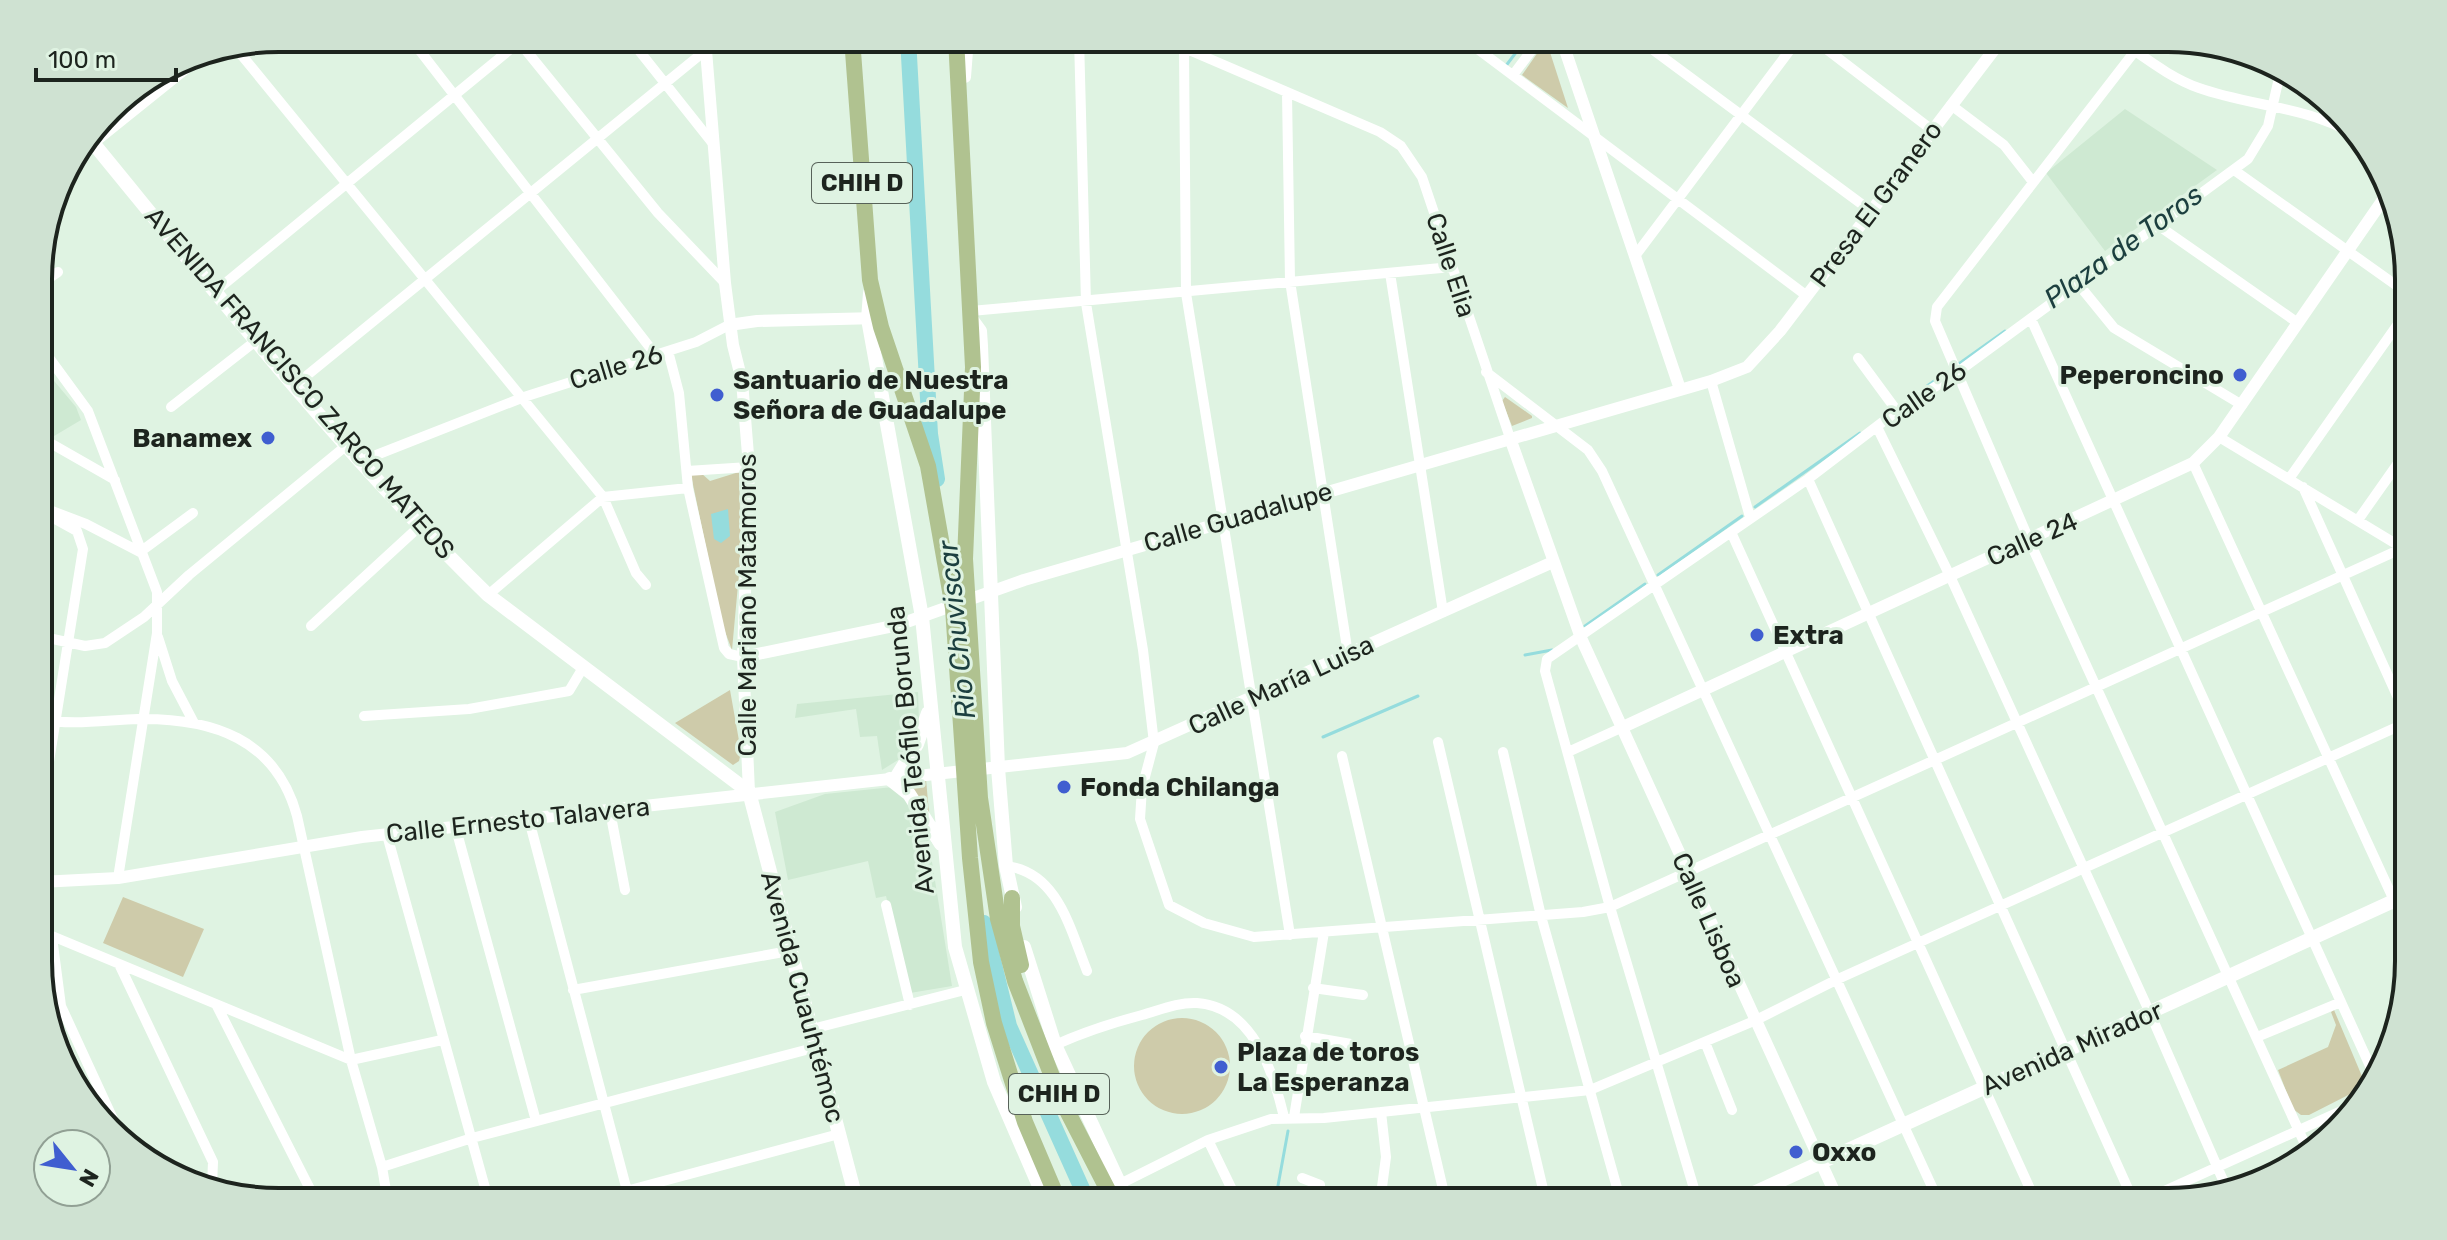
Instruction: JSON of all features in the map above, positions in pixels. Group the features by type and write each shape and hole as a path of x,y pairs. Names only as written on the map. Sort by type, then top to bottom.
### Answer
{"main road":[{"name":"CHIH D","path":"853,52 870,280 876,321 919,430 938,512 958,660 969,842 981,962 994,1023 1025,1122 1052,1188"},
{"name":"CHIH D","path":"957,52 973,367 965,559 980,798 1004,945 1043,1059 1107,1188"},
{"name":"AVENIDA FRANCISCO ZARCO MATEOS","path":"96,145 294,386 488,595 749,792"},
{"path":"972,316 980,331 981,346 993,590 997,768 1006,866 1031,974 1055,1045 1122,1188"},
{"name":"Avenida Teófilo Borunda","path":"876,321 922,617 955,947 994,1082 1040,1188"},
{"path":"930,705 917,744 893,778 917,804 944,850"},
{"name":"Avenida Cuauhtémoc","path":"749,792 853,1188"},
{"path":"1012,898 1013,933 1027,985 1079,1119 1083,1140"},
{"name":"Avenida Mirador","path":"1769,1188 2395,906"},
{"name":"Avenida Mirador","path":"1780,1188 1823,1166"}],"street":[{"path":"421,52 655,354"},
{"path":"217,290 504,52"},
{"path":"529,52 658,213 725,283"},
{"path":"641,52 714,145"},
{"path":"294,386 666,83 698,52"},
{"name":"Calle Mariano Matamoros","path":"707,52 729,325 742,381 749,467 743,657 749,792"},
{"path":"964,183 970,170 965,80 967,52"},
{"path":"1079,52 1086,303 1154,743 1139,805 1162,891 1169,905 1234,934 1254,937 1290,935 1541,916 1610,907 2395,554"},
{"path":"1184,52 1186,293 1290,935"},
{"name":"Calle Elia","path":"1193,52 1380,132 1401,146 1422,177 1486,372 1581,638"},
{"path":"1482,52 1807,296"},
{"path":"1513,75 1530,52"},
{"path":"1566,52 1680,389"},
{"path":"1655,52 1871,211"},
{"path":"1635,256 1789,52"},
{"path":"1830,52 1932,130"},
{"name":"Presa El Granero","path":"1747,367 1760,356 1807,296 1992,52"},
{"path":"2134,52 1934,314 1955,374 2029,540 2099,687 2304,1143"},
{"path":"2137,52 2200,89 2274,106 2335,125"},
{"path":"242,55 603,497 636,573 646,585"},
{"path":"111,127 173,79"},
{"name":"Calle 26","path":"1568,752 1545,671 1547,659 1808,479 1897,411 1955,374 2234,170 2258,146 2274,106 2279,81"},
{"path":"1287,93 1290,281 1348,654"},
{"path":"1951,105 2004,145 2033,182"},
{"path":"2234,170 2395,284"},
{"name":"Calle 24","path":"1568,752 2193,463 2219,437 2381,202"},
{"path":"2159,226 2298,323"},
{"path":"972,316 1290,281 1452,267"},
{"path":"52,276 58,272"},
{"path":"1390,273 1443,612"},
{"path":"2079,285 2101,316 2114,328 2242,405"},
{"path":"2031,319 2370,1065"},
{"name":"Calle 26","path":"361,461 524,397 668,351 729,325 757,321 876,321"},
{"path":"2289,479 2395,328"},
{"path":"171,407 257,340"},
{"path":"488,595 603,497 688,488 679,393 668,351"},
{"path":"1858,358 1897,411"},
{"path":"52,360 81,397 115,480 158,605 157,633 118,878"},
{"name":"Calle Guadalupe","path":"688,488 724,648 729,654 743,657 862,634 922,617 993,590 1126,549 1711,381 1747,367"},
{"path":"1486,372 1588,450 1602,471 1933,1188"},
{"path":"1711,381 1750,517"},
{"path":"1877,427 1950,576 2152,1017 2223,1181"},
{"path":"2219,437 2395,544"},
{"path":"52,444 115,480"},
{"path":"52,639 100,645 158,605 189,575 347,445"},
{"path":"2193,463 2395,894"},
{"path":"687,471 749,467"},
{"path":"2358,520 2395,467"},
{"path":"1808,479 2131,1188"},
{"path":"2303,487 2395,692"},
{"path":"52,512 86,524 140,552"},
{"path":"140,552 193,513"},
{"path":"52,516 77,531 83,541 52,747"},
{"path":"311,626 421,525"},
{"path":"1731,532 2030,1188"},
{"name":"Calle María Luisa","path":"997,768 1101,757 1154,743 1553,562"},
{"path":"157,633 172,681 194,723"},
{"name":"Calle Lisboa","path":"1581,638 1833,1188"},
{"path":"364,716 469,709 500,701 553,696 569,691 584,666"},
{"path":"52,722 141,719 194,723 246,742 278,770 290,789 351,1060 386,1188"},
{"path":"1120,1184 1245,1125 1289,1117 1324,1118 1590,1090 1754,1021 1838,979 2395,727"},
{"path":"1438,742 1543,1188"},
{"path":"1503,752 1541,916 1617,1188"},
{"path":"1568,752 1610,907 1694,1188"},
{"path":"1342,756 1443,1188"},
{"name":"Calle Ernesto Talavera","path":"52,881 118,878 387,835 610,811 749,792 997,768"},
{"path":"610,811 625,890"},
{"path":"529,820 627,1188"},
{"path":"456,829 536,1121"},
{"path":"387,835 485,1188"},
{"path":"1006,866 1022,868 1039,877 1051,891 1087,971"},
{"path":"886,905 910,1005"},
{"path":"1289,1117 1324,932"},
{"path":"52,937 351,1060 442,1040"},
{"path":"52,937 61,1006 109,1110"},
{"path":"573,990 789,951"},
{"path":"120,966 213,1162 212,1178"},
{"path":"1313,988 1363,995"},
{"path":"812,1029 965,990"},
{"path":"2257,1037 2341,1002"},
{"path":"1055,1045 1093,1028 1179,1005 1198,1003 1221,1008 1247,1029 1265,1058 1289,1117"},
{"path":"217,1006 309,1188"},
{"path":"1305,1036 1351,1044"},
{"path":"1705,1042 1732,1110"},
{"path":"382,1167 472,1138 817,1047"},
{"path":"1381,1112 1386,1157 1382,1188"},
{"path":"2169,1188 2337,1113"},
{"path":"636,1188 839,1134"},
{"path":"1208,1140 1231,1188"},
{"path":"1302,1178 1320,1185 1320,1188"}],"shaded area":[{"path":"1538,52 1550,52 1568,108 1522,75"},
{"path":"2125,109 2217,170 2105,251 2046,173"},
{"path":"52,378 76,407 81,420 52,437"},
{"path":"1505,397 1532,418 1512,426 1502,401"},
{"path":"739,472 741,552 732,650 722,624 691,475 701,473 710,481"},
{"path":"730,690 741,752 739,761 733,765 675,723"},
{"path":"918,692 919,723 910,745 898,760 882,770 877,736 860,737 856,709 795,718 797,704"},
{"path":"926,779 929,813 906,783"},
{"path":"893,787 910,800 927,831 952,986 910,993 886,896 876,898 868,861 788,880 775,812 825,794"},
{"path":"123,897 204,929 183,977 103,943"},
{"path":"2334,1010 2363,1077 2353,1093 2309,1115 2301,1115 2293,1109 2278,1070 2328,1047 2336,1025 2331,1012"},
{"name":"Plaza de toros La Esperanza","path":"1182,1018 1200,1022 1216,1032 1226,1048 1230,1066 1226,1084 1216,1100 1200,1110 1182,1114 1164,1110 1148,1100 1138,1084 1134,1066 1138,1048 1148,1032 1164,1022"}],"water":[{"path":"728,509 730,536 721,543 714,539 711,514"}],"waterway":[{"name":"Rio Chuviscar","path":"909,52 930,434 937,479"},
{"path":"1505,67 1516,52"},
{"name":"Plaza de Toros","path":"1960,363 2005,331"},
{"name":"Plaza de Toros","path":"1927,386 1947,372"},
{"name":"Plaza de Toros","path":"1755,507 1860,433"},
{"name":"Plaza de Toros","path":"1658,575 1742,516"},
{"name":"Plaza de Toros","path":"1585,626 1645,584"},
{"name":"Plaza de Toros","path":"1525,655 1552,650"},
{"name":"Plaza de Toros","path":"1323,737 1418,696"},
{"name":"Rio Chuviscar","path":"984,923 1009,1026 1082,1188"},
{"name":"Plaza de Toros","path":"1278,1188 1288,1131"}],"place":[{"name":"Peperoncino","path":"2240,375"},
{"name":"Santuario de Nuestra Señora de Guadalupe","path":"717,395"},
{"name":"Banamex","path":"268,438"},
{"name":"Extra","path":"1757,635"},
{"name":"Fonda Chilanga","path":"1064,787"},
{"name":"Plaza de toros La Esperanza","path":"1221,1067"},
{"name":"Oxxo","path":"1796,1152"}]}
